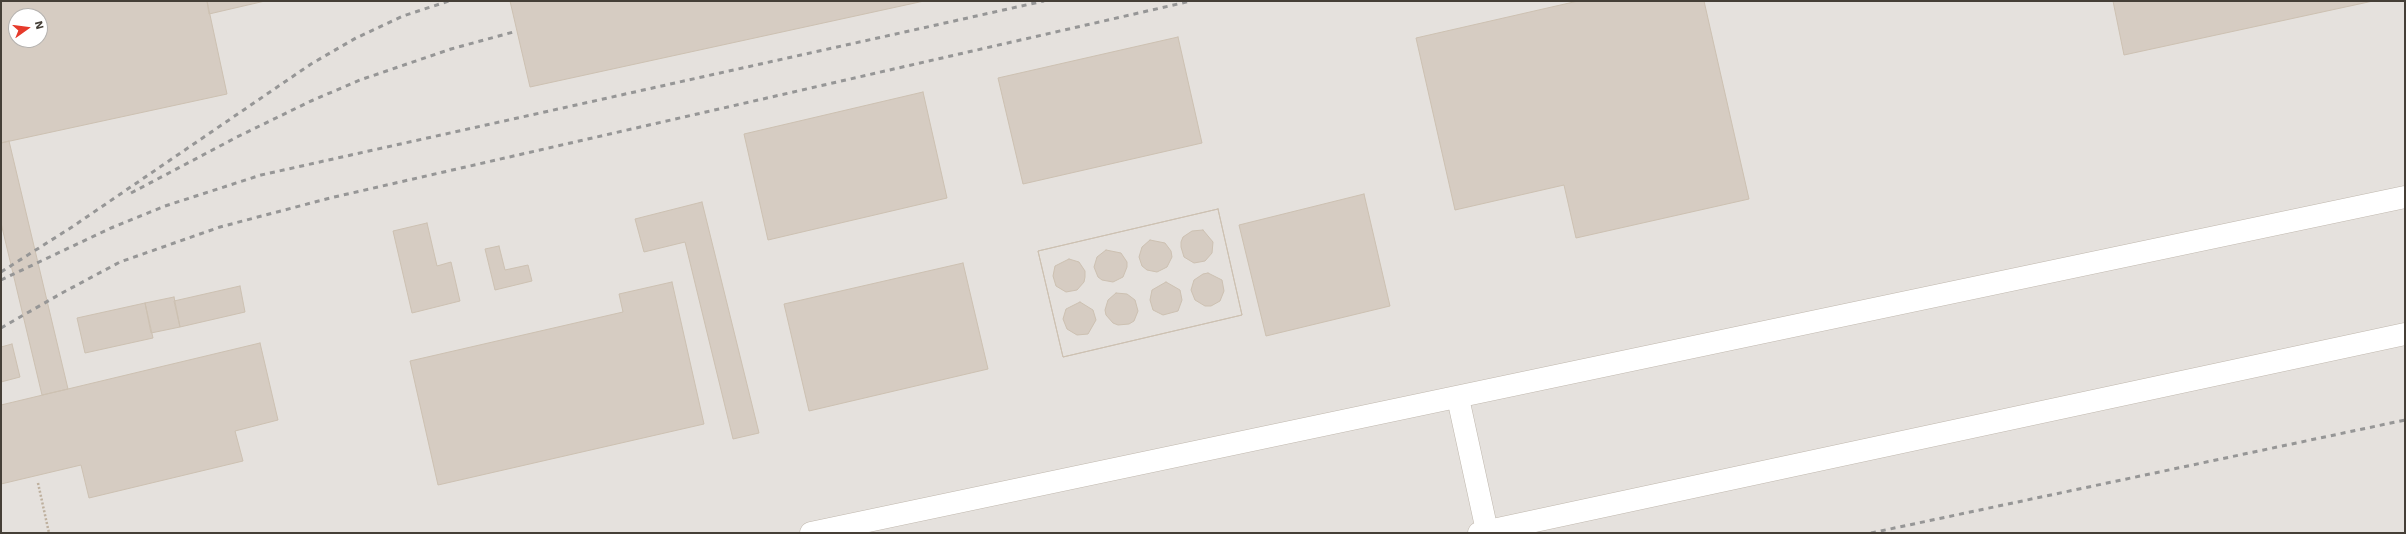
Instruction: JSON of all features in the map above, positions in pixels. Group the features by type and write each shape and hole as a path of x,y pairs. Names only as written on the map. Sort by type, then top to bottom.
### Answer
{"lane":[{"path":"811,533 845,529 2405,197"},
{"path":"1458,398 1483,532 2405,334"}],"path":[{"path":"38,483 49,533"}],"shaded area":[{"path":"1,1 2405,1 2405,533 1,533"}],"building":[{"path":"1,1 207,1 227,94 1,143"},
{"path":"207,1 265,1 209,14"},
{"path":"510,1 924,1 530,87"},
{"path":"1578,1 1704,1 1749,199 1576,238 1564,185 1455,210 1416,38"},
{"path":"2113,1 2373,1 2124,55"},
{"path":"1178,37 1202,143 1023,184 998,78"},
{"path":"923,92 947,198 768,240 744,134"},
{"path":"9,141 68,389 42,395 1,223 1,143"},
{"path":"1364,194 1390,306 1266,336 1239,225"},
{"path":"702,202 759,433 733,439 685,242 644,252 635,219"},
{"path":"1218,209 1242,315 1063,357 1038,251","holes":["1203,230 1213,242 1212,253 1205,261 1194,263 1184,257 1181,247 1183,237 1192,231","1150,240 1165,243 1171,251 1172,257 1167,267 1157,272 1147,270 1142,266 1139,257 1142,247","1106,250 1121,253 1127,262 1127,267 1123,277 1113,282 1102,280 1098,277 1094,267 1097,257","1069,259 1079,262 1085,271 1084,282 1077,290 1066,292 1056,286 1053,276 1055,266","1208,273 1222,280 1224,291 1220,301 1211,306 1205,306 1195,300 1191,290 1194,280 1203,274","1166,282 1180,290 1182,300 1178,311 1163,315 1153,310 1150,300 1152,290","1116,293 1127,294 1135,300 1138,311 1134,321 1129,324 1118,325 1113,323 1106,315 1105,310 1108,300","1080,302 1093,310 1096,320 1088,334 1077,335 1067,329 1063,319 1066,309"]},
{"path":"1218,209 1242,315 1063,357 1038,251"},
{"path":"427,223 437,266 451,262 460,301 412,313 393,231"},
{"path":"499,246 505,270 528,265 532,281 495,290 485,249"},
{"path":"963,263 988,369 809,411 784,304"},
{"path":"672,282 704,424 438,485 410,361 623,312 619,294"},
{"path":"240,286 245,312 180,327 174,301"},
{"path":"174,297 180,327 151,333 145,303"},
{"path":"145,303 153,338 85,353 77,318"},
{"path":"260,343 278,420 235,431 243,461 89,498 81,465 1,484 1,405"},
{"path":"12,344 20,377 1,382 1,347"}],"railway":[{"path":"1,272 72,227 311,64 356,38 403,16 449,1"},
{"path":"1,280 111,228 165,206 261,175 1044,1"},
{"path":"1,328 120,262 220,227 330,198 1191,1"},
{"path":"131,193 237,137 311,101 360,80 451,49 517,31"},
{"path":"1871,533 2405,420"}]}
